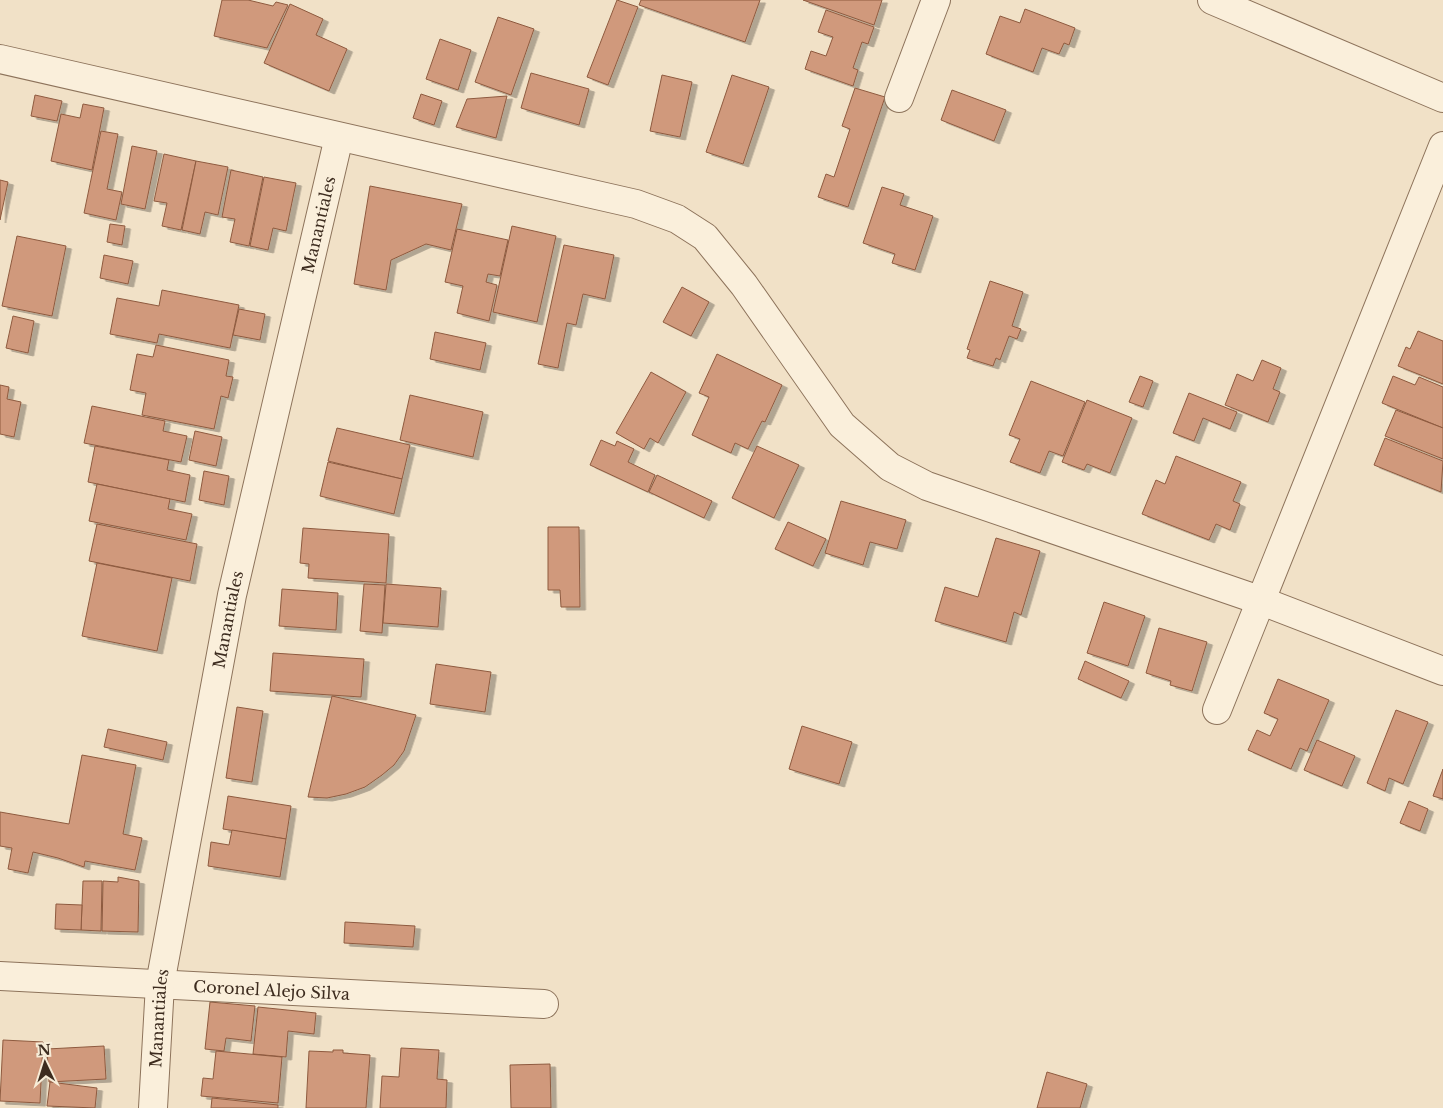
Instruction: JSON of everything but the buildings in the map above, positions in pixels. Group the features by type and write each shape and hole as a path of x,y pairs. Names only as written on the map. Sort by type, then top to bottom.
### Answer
{"street":[{"path":"899,98 936,0"},
{"path":"1212,0 1443,98"},
{"path":"0,59 636,204 677,219 705,237 744,285 842,424 890,467 927,486 1260,600 1443,671"},
{"name":"Manantiales","path":"153,1108 160,984 232,595 339,137"},
{"path":"1217,710 1443,146"},
{"name":"Coronel Alejo Silva","path":"0,976 544,1004"}]}
